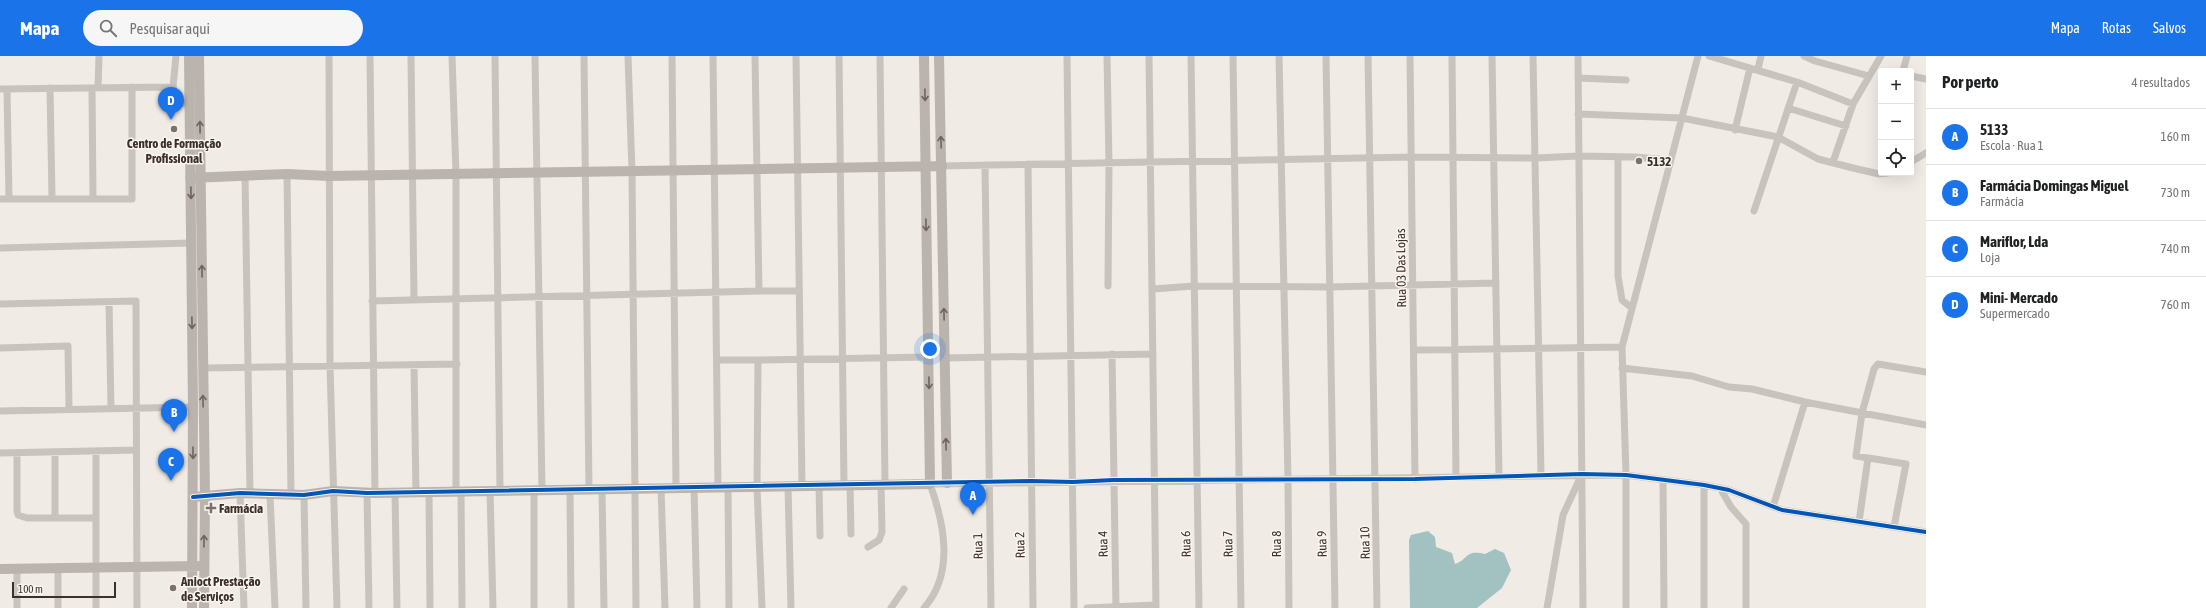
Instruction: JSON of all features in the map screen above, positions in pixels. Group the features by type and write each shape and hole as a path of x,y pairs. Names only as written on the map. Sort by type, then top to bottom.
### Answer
{"street":[{"path":"93,198 95,88 99,56"},
{"path":"176,56 173,87 176,96 184,104 188,105"},
{"path":"189,56 188,105 196,178 203,368 205,496 204,608"},
{"path":"192,608 193,407 191,243 196,178 199,56"},
{"path":"328,56 330,366 337,608"},
{"path":"369,608 374,366 370,56"},
{"path":"410,56 414,300"},
{"path":"452,56 456,174 458,492 462,608"},
{"path":"493,608 498,298 495,56"},
{"path":"534,608 538,490 539,297 539,172 535,56"},
{"path":"584,56 588,490"},
{"path":"628,56 632,171 636,608"},
{"path":"672,56 676,488"},
{"path":"713,56 717,360 729,608"},
{"path":"755,56 759,291"},
{"path":"796,56 802,486"},
{"path":"839,56 842,359 847,485 851,534"},
{"path":"868,547 879,540 882,532 883,357 880,56"},
{"path":"924,56 930,484 940,511 944,537 940,586 924,608"},
{"path":"939,56 947,483"},
{"path":"1067,56 1074,608"},
{"path":"1107,56 1109,164 1108,286"},
{"path":"1087,608 1156,607 1149,56"},
{"name":"Rua 6","path":"1191,56 1191,162 1199,608"},
{"name":"Rua 7","path":"1233,56 1236,161 1241,608"},
{"name":"Rua 8","path":"1279,56 1288,479 1289,608"},
{"name":"Rua 9","path":"1326,56 1335,608"},
{"name":"Rua 10","path":"1368,56 1377,608"},
{"name":"Rua 03 Das Lojas","path":"1410,56 1415,350 1415,479"},
{"path":"1452,56 1456,477"},
{"path":"1492,56 1499,477"},
{"path":"1533,56 1540,349 1541,475"},
{"path":"1578,56 1583,608"},
{"path":"1626,608 1626,475 1622,347 1698,56"},
{"path":"1709,56 1758,69 1797,82 1853,104"},
{"path":"1758,69 1761,56"},
{"path":"1804,56 1816,61 1869,76"},
{"path":"1833,162 1853,104 1881,56"},
{"path":"1904,68 1907,56"},
{"path":"1735,130 1750,68"},
{"path":"1914,77 1926,79"},
{"path":"1578,78 1626,80"},
{"path":"1754,211 1797,82"},
{"path":"0,199 132,198 132,87"},
{"path":"9,199 4,89 173,87"},
{"path":"50,88 52,198"},
{"path":"1788,108 1846,126"},
{"path":"1578,114 1682,118 1735,130 1778,137 1818,159 1866,171 1878,172"},
{"path":"1914,160 1926,153"},
{"path":"196,178 286,174 329,176 1028,164 1109,164 1412,157 1536,158 1578,156 1670,160"},
{"path":"1618,157 1618,276 1622,300 1632,308"},
{"name":"Rua 2","path":"1028,164 1033,608"},
{"name":"Rua 1","path":"985,165 988,483 991,608"},
{"path":"286,174 291,495"},
{"path":"244,608 247,368 245,175"},
{"path":"0,248 191,243"},
{"path":"1153,289 1194,286 1330,287 1496,283"},
{"path":"372,301 800,291"},
{"path":"0,304 136,301 137,608"},
{"path":"109,302 111,408"},
{"path":"0,348 68,346 69,408"},
{"path":"1415,350 1455,348 1540,349 1622,347"},
{"name":"Rua 4","path":"1112,354 1116,607"},
{"path":"945,358 1153,354"},
{"path":"717,360 928,357"},
{"path":"758,360 757,487 762,608"},
{"path":"203,368 457,364"},
{"path":"1894,527 1906,464 1868,458 1856,454 1862,413 1874,369 1878,364 1926,372"},
{"path":"414,365 416,493"},
{"path":"1622,368 1692,376 1729,387 1752,390 1805,402 1926,425"},
{"path":"1773,507 1805,402"},
{"path":"0,411 69,408 193,407"},
{"path":"0,453 136,450"},
{"path":"96,451 96,608"},
{"path":"17,452 18,516 27,518 96,518"},
{"path":"55,452 55,518"},
{"path":"1859,522 1868,458"},
{"path":"1556,608 1548,607 1563,515 1582,474"},
{"path":"193,496 245,493 304,495 333,491 416,493 1031,481 1073,482 1113,480 1415,479 1582,474 1626,475 1704,484 1720,488 1773,507 1926,532"},
{"path":"1663,480 1664,608"},
{"path":"1704,484 1704,608"},
{"path":"788,486 791,608"},
{"path":"819,486 820,536"},
{"path":"662,488 664,608"},
{"path":"694,488 697,608"},
{"path":"1720,488 1731,507 1746,524 1746,608"},
{"path":"602,489 604,608"},
{"path":"570,490 571,608"},
{"path":"429,492 430,608"},
{"path":"395,493 398,608"},
{"path":"270,495 275,608"},
{"path":"304,495 306,608"},
{"path":"0,569 204,565"},
{"path":"17,568 17,608"},
{"path":"58,568 58,608"},
{"path":"891,608 904,589"}],"water":[{"path":"1428,531 1435,537 1436,547 1452,553 1455,564 1468,555 1474,553 1485,554 1495,549 1504,553 1511,570 1502,588 1477,608 1410,608 1409,540 1411,535"}],"cycle path":[{"path":"193,497 240,493 304,495 333,491 367,493 1031,481 1073,482 1113,480 1415,479 1582,474 1626,475 1704,485 1729,490 1782,510 1926,532"}],"place":[{"name":"Mini- Mercado","path":"171,120"},
{"name":"Centro de Formação Profissional","path":"174,129"},
{"name":"5132","path":"1639,161"},
{"name":"Farmácia Domingas Miguel","path":"174,432"},
{"name":"Mariflor, Lda","path":"171,481"},
{"name":"Farmácia","path":"211,508"},
{"name":"5133","path":"973,515"},
{"name":"Anioct Prestação de Serviços","path":"173,588"}]}
